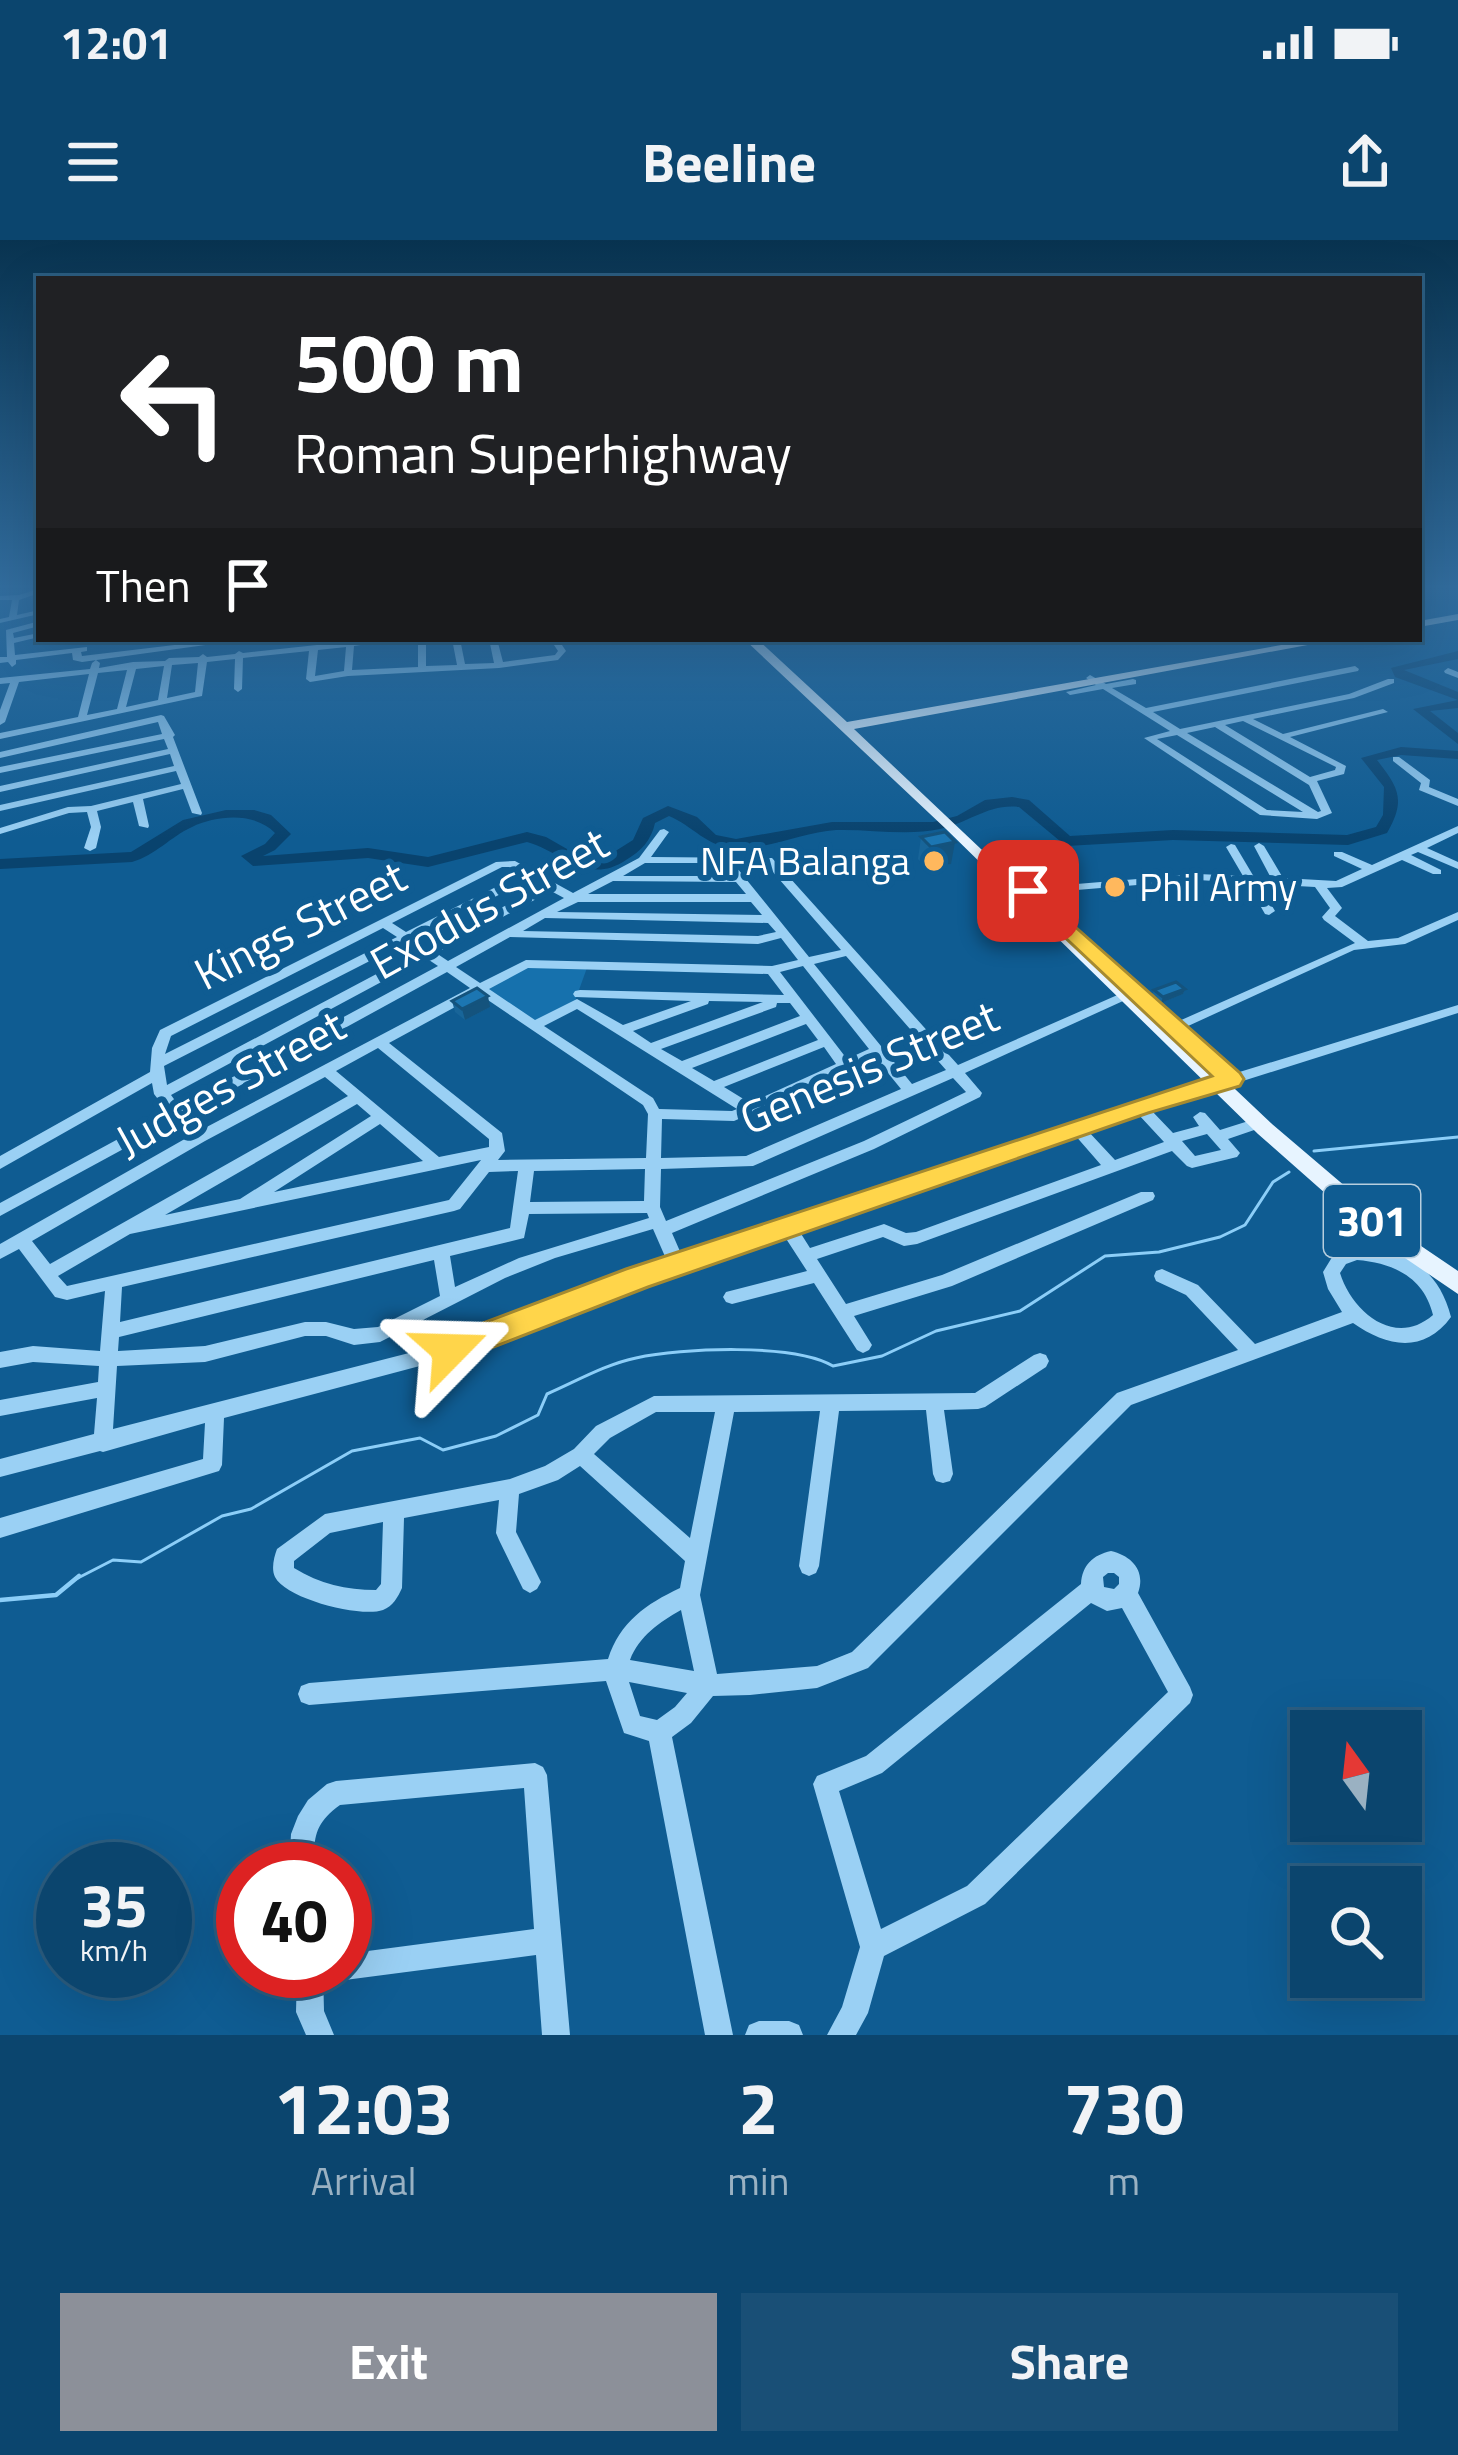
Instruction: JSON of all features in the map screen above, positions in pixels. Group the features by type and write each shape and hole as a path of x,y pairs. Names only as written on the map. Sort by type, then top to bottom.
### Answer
{"main road":[{"name":"301","path":"783,670 1175,1028 1258,1123 1428,1272 1458,1284"},
{"name":"301","path":"790,670 845,725"},
{"path":"1095,683 1159,670"},
{"path":"845,725 1167,670"},
{"name":"301","path":"946,817 1127,996 1357,1196 1458,1272"}],"street":[{"path":"0,681 87,670"},
{"path":"82,718 94,670"},
{"path":"121,710 132,670"},
{"path":"162,701 168,670"},
{"path":"0,736 199,694 202,670"},
{"path":"238,689 239,670"},
{"path":"311,670 310,679 380,670"},
{"path":"1146,711 1350,670"},
{"path":"0,722 16,678"},
{"path":"1280,737 1383,712 1310,678"},
{"path":"1215,723 1316,785 1327,813 1317,816 1264,813 1149,738 1180,730 1215,723 1243,718 1351,696 1390,681"},
{"path":"1070,692 1095,683 1133,682"},
{"path":"1095,683 1317,816"},
{"path":"1243,718 1341,766 1340,772 1309,781"},
{"path":"0,755 164,720 197,813"},
{"path":"25,731 25,748"},
{"path":"0,770 170,735"},
{"path":"0,789 175,749"},
{"path":"1396,759 1426,782 1423,788 1458,803"},
{"path":"0,808 181,767"},
{"path":"0,830 188,784"},
{"path":"137,797 144,826"},
{"path":"89,848 95,827 91,809"},
{"path":"643,860 664,832"},
{"path":"1028,891 1198,877 1346,883 1456,832"},
{"path":"1231,847 1269,911"},
{"path":"1258,847 1279,881"},
{"path":"1418,848 1458,866"},
{"path":"1338,854 1373,870"},
{"path":"1403,856 1438,872"},
{"name":"Exodus Street","path":"0,1210 643,860 774,862 958,1069"},
{"path":"724,861 910,1091"},
{"name":"Kings Street","path":"157,1068 161,1040 172,1029 500,864 511,863 576,898"},
{"path":"0,1163 157,1068 529,875"},
{"path":"612,879 740,879"},
{"path":"1319,885 1336,908 1328,917 1364,944"},
{"path":"161,1094 550,886"},
{"path":"576,898 755,898"},
{"path":"545,915 772,919"},
{"path":"1175,1028 1364,944 1407,939 1458,916"},
{"path":"384,923 648,1102 655,1114 652,1163 657,1219 676,1264"},
{"path":"507,934 758,940 784,934"},
{"name":"Judges Street","path":"0,1252 200,1137 526,964 772,970 851,951"},
{"path":"579,998 590,964"},
{"path":"772,970 787,1000 808,1018 846,1066"},
{"name":"Genesis Street","path":"126,1229 437,1164 492,1158 527,1165 748,1162 1127,996"},
{"path":"534,1025 579,998 787,1000"},
{"path":"579,998 621,1030 747,1108"},
{"path":"621,1030 710,998"},
{"path":"650,1048 787,1000"},
{"path":"0,1468 450,1350 676,1264 1138,1106 1458,1009"},
{"path":"680,1067 808,1018"},
{"path":"712,1087 827,1041"},
{"path":"22,1240 61,1292 114,1285 454,1205 492,1158 497,1137 380,1042"},
{"path":"655,1114 734,1116 879,1050"},
{"path":"157,1068 161,1094 174,1116 200,1137"},
{"path":"0,1360 33,1354 110,1359 205,1354 305,1329 354,1337 380,1334 482,1279 530,1260 869,1145 972,1096 975,1090 958,1069"},
{"path":"327,1071 437,1164"},
{"path":"47,1274 358,1096"},
{"path":"1138,1106 1192,1162 1234,1152 1210,1127"},
{"path":"236,1208 381,1117"},
{"path":"806,1256 884,1230 904,1240 917,1238 1210,1127 1258,1123"},
{"path":"1076,1127 1111,1166"},
{"path":"111,1332 518,1233 525,1208 527,1165"},
{"path":"842,1312 946,1281 1147,1196"},
{"path":"525,1208 657,1219"},
{"path":"787,1226 863,1345"},
{"path":"1357,1253 1379,1254 1428,1272 1442,1317 1431,1332 1408,1337 1353,1316 1334,1294 1331,1272 1340,1259 1357,1253"},
{"path":"441,1254 449,1299"},
{"path":"732,1297 818,1275"},
{"path":"1162,1276 1192,1290 1251,1352"},
{"path":"103,1443 114,1285"},
{"path":"309,1694 616,1670 708,1685 817,1677 860,1660 1124,1400 1353,1316"},
{"path":"394,1511 391,1588 381,1600 358,1602 309,1591 284,1573 284,1556 325,1523 510,1488 581,1455 603,1432 654,1404 978,1401 1040,1361"},
{"path":"0,1408 107,1388"},
{"path":"708,1685 689,1595 726,1402"},
{"path":"809,1566 831,1402"},
{"path":"934,1402 943,1474"},
{"path":"0,1528 212,1465 215,1414"},
{"path":"581,1455 696,1557"},
{"path":"510,1488 506,1533 530,1582"},
{"path":"841,2035 854,2013 873,1947 825,1784 874,1766 1094,1588 1104,1598 1128,1597 1182,1695 976,1895 873,1947"},
{"path":"689,1595 653,1612 641,1624 616,1670 632,1725 659,1732 683,1715 708,1685"},
{"path":"659,1732 719,2035"},
{"path":"301,1842 314,1808 336,1793 535,1775 556,2035"},
{"path":"372,1963 550,1940"},
{"path":"310,1998 310,2012 320,2035"},
{"path":"759,2035 789,2035"}],"shaded area":[{"path":"527,965 588,965 575,1001 538,1023 484,988"}],"building":[{"path":"945,832 955,842 931,847 921,837"},
{"path":"1176,982 1185,989 1163,997 1154,990"},
{"path":"477,988 488,996 462,1009 452,1001"}],"waterway":[{"path":"1398,670 1458,696"},
{"path":"1458,704 1419,709 1458,740"},
{"path":"0,864 132,857 188,823 240,814 266,818 283,834 270,847 249,856 253,861 368,853 428,862 527,837 586,865 598,866 627,853 644,836 648,821 668,810 692,820 711,838 736,844 832,826 933,826 962,819 990,803 1012,801 1024,803 1066,841 1173,835 1348,840 1382,830 1390,815 1391,787 1368,758 1401,751 1458,755"},
{"path":"1314,1151 1458,1137"},
{"path":"76,1579 113,1560 141,1562 222,1516 251,1509 352,1451 420,1438 443,1450 496,1436 538,1415 547,1394 625,1361 737,1350 792,1354 833,1366 882,1356 936,1331 1020,1311 1105,1256 1159,1252 1220,1237 1245,1225 1273,1182 1289,1172"},
{"path":"0,1600 56,1595 79,1576"}],"place":[{"name":"NFA Balanga","path":"934,861"},
{"name":"Phil Army","path":"1115,887"}],"route":[{"path":"450,1350 596,1292 1138,1106 1231,1079 1028,891"}]}
